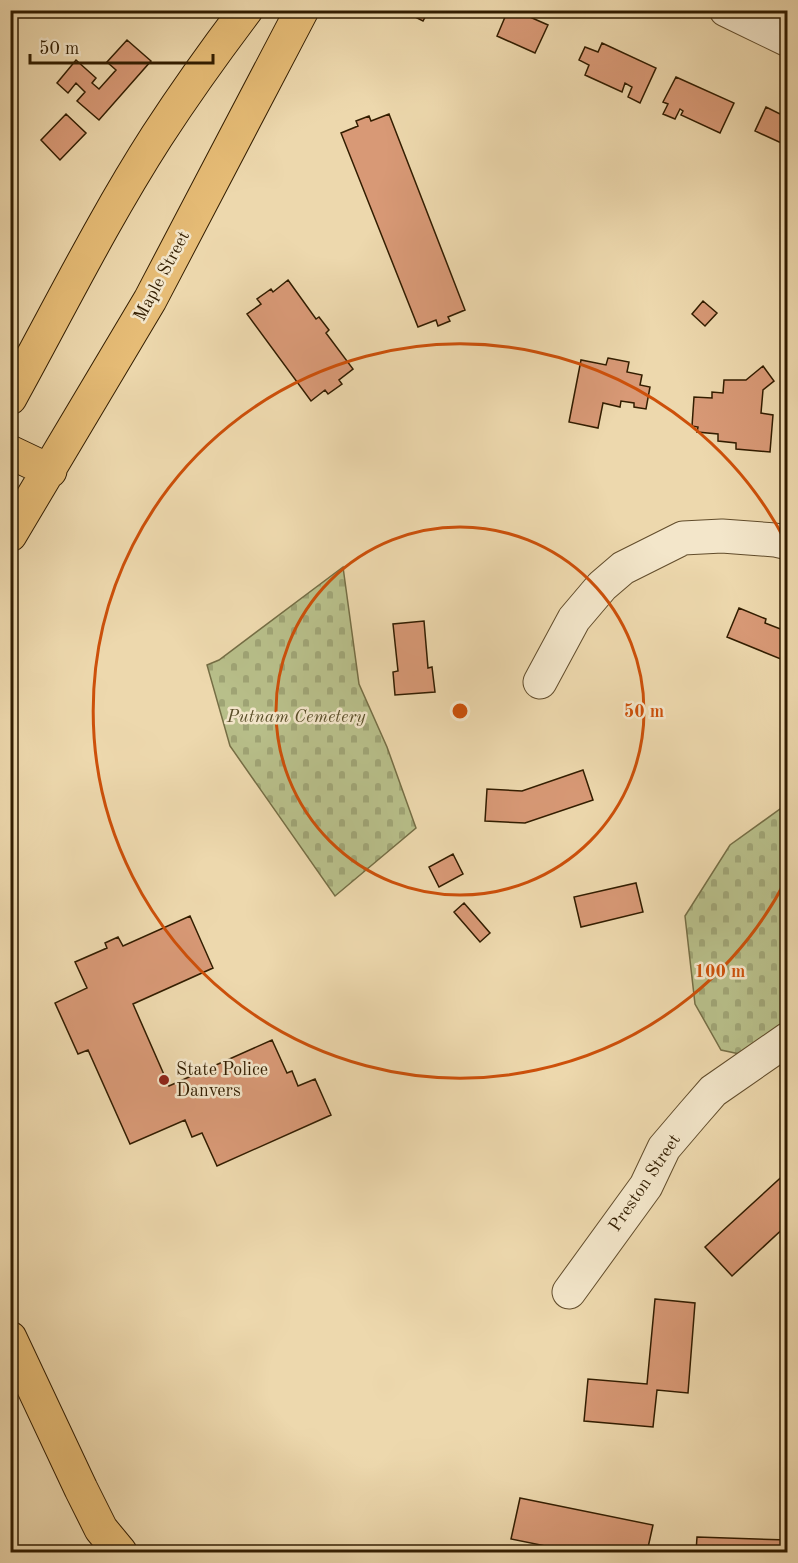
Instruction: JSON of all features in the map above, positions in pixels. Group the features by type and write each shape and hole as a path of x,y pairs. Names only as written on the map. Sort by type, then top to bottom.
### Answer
{"main road":[{"path":"10,398 156,137 213,53 246,10"},
{"name":"Maple Street","path":"10,535 150,300 302,10"},
{"path":"10,452 50,471"},
{"path":"10,1338 81,1489 102,1529 120,1552"}],"street":[{"path":"726,10 788,40"},
{"path":"540,682 574,619 622,568 645,555 683,538 722,536 788,543"},
{"name":"Preston Street","path":"569,1292 646,1186 664,1148 693,1114 713,1091 788,1039"}],"green space":[{"name":"Putnam Cemetery","path":"343,567 359,684 387,747 416,828 335,896 230,746 207,665 219,660"},
{"path":"787,804 787,1036 749,1056 721,1050 695,1004 685,916 730,845"}],"building":[{"path":"416,10 429,10 423,21 413,16"},
{"path":"508,10 514,10 548,25 535,53 497,36"},
{"path":"127,40 151,61 99,120 77,101 85,92 76,83 68,93 57,83 76,60 96,78 92,83 99,89 116,70 107,62"},
{"path":"602,43 656,68 640,103 628,97 632,87 625,83 622,92 585,75 589,65 579,60 585,47 598,52"},
{"path":"676,77 734,103 720,133 681,115 683,111 680,109 675,119 663,114 668,104 663,102"},
{"path":"766,107 780,114 783,109 788,111 788,146 755,131"},
{"path":"66,114 86,133 60,160 41,140"},
{"path":"389,114 465,310 448,317 450,321 438,326 436,320 418,327 341,133 358,126 356,121 369,116 371,121"},
{"path":"288,280 316,319 319,317 329,330 326,333 353,369 339,380 342,384 328,394 325,390 311,401 247,314 261,304 257,299 271,289 273,292"},
{"path":"703,301 717,313 705,326 692,314"},
{"path":"608,358 629,362 627,372 642,375 640,385 650,387 646,409 634,407 634,403 621,401 620,407 603,403 598,428 569,422 581,360 606,365"},
{"path":"763,366 774,381 763,390 761,413 773,415 770,452 736,449 736,443 718,441 718,434 697,432 698,427 692,426 694,397 712,398 712,392 723,393 724,380 746,380"},
{"path":"739,608 766,619 765,623 783,630 785,624 788,625 788,662 727,637"},
{"path":"424,621 428,668 432,667 435,692 395,695 393,672 398,671 393,624"},
{"path":"583,770 593,800 525,823 485,821 487,789 522,791"},
{"path":"453,854 463,874 439,887 429,867"},
{"path":"636,883 643,912 581,927 574,897"},
{"path":"464,903 490,933 480,942 454,912"},
{"path":"190,916 213,968 133,1004 169,1086 272,1040 287,1073 292,1071 298,1086 315,1079 331,1115 217,1166 202,1133 192,1137 185,1120 130,1144 88,1050 78,1054 55,1003 87,988 75,962 107,948 105,943 118,937 123,946"},
{"path":"788,1171 788,1224 732,1276 705,1247"},
{"path":"655,1299 695,1303 688,1393 657,1390 653,1427 584,1421 588,1379 647,1384"},
{"path":"520,1498 653,1525 647,1552 575,1552 511,1539"},
{"path":"697,1537 788,1540 788,1552 696,1552"}],"place":[{"name":"State Police Danvers","path":"164,1080"}]}
